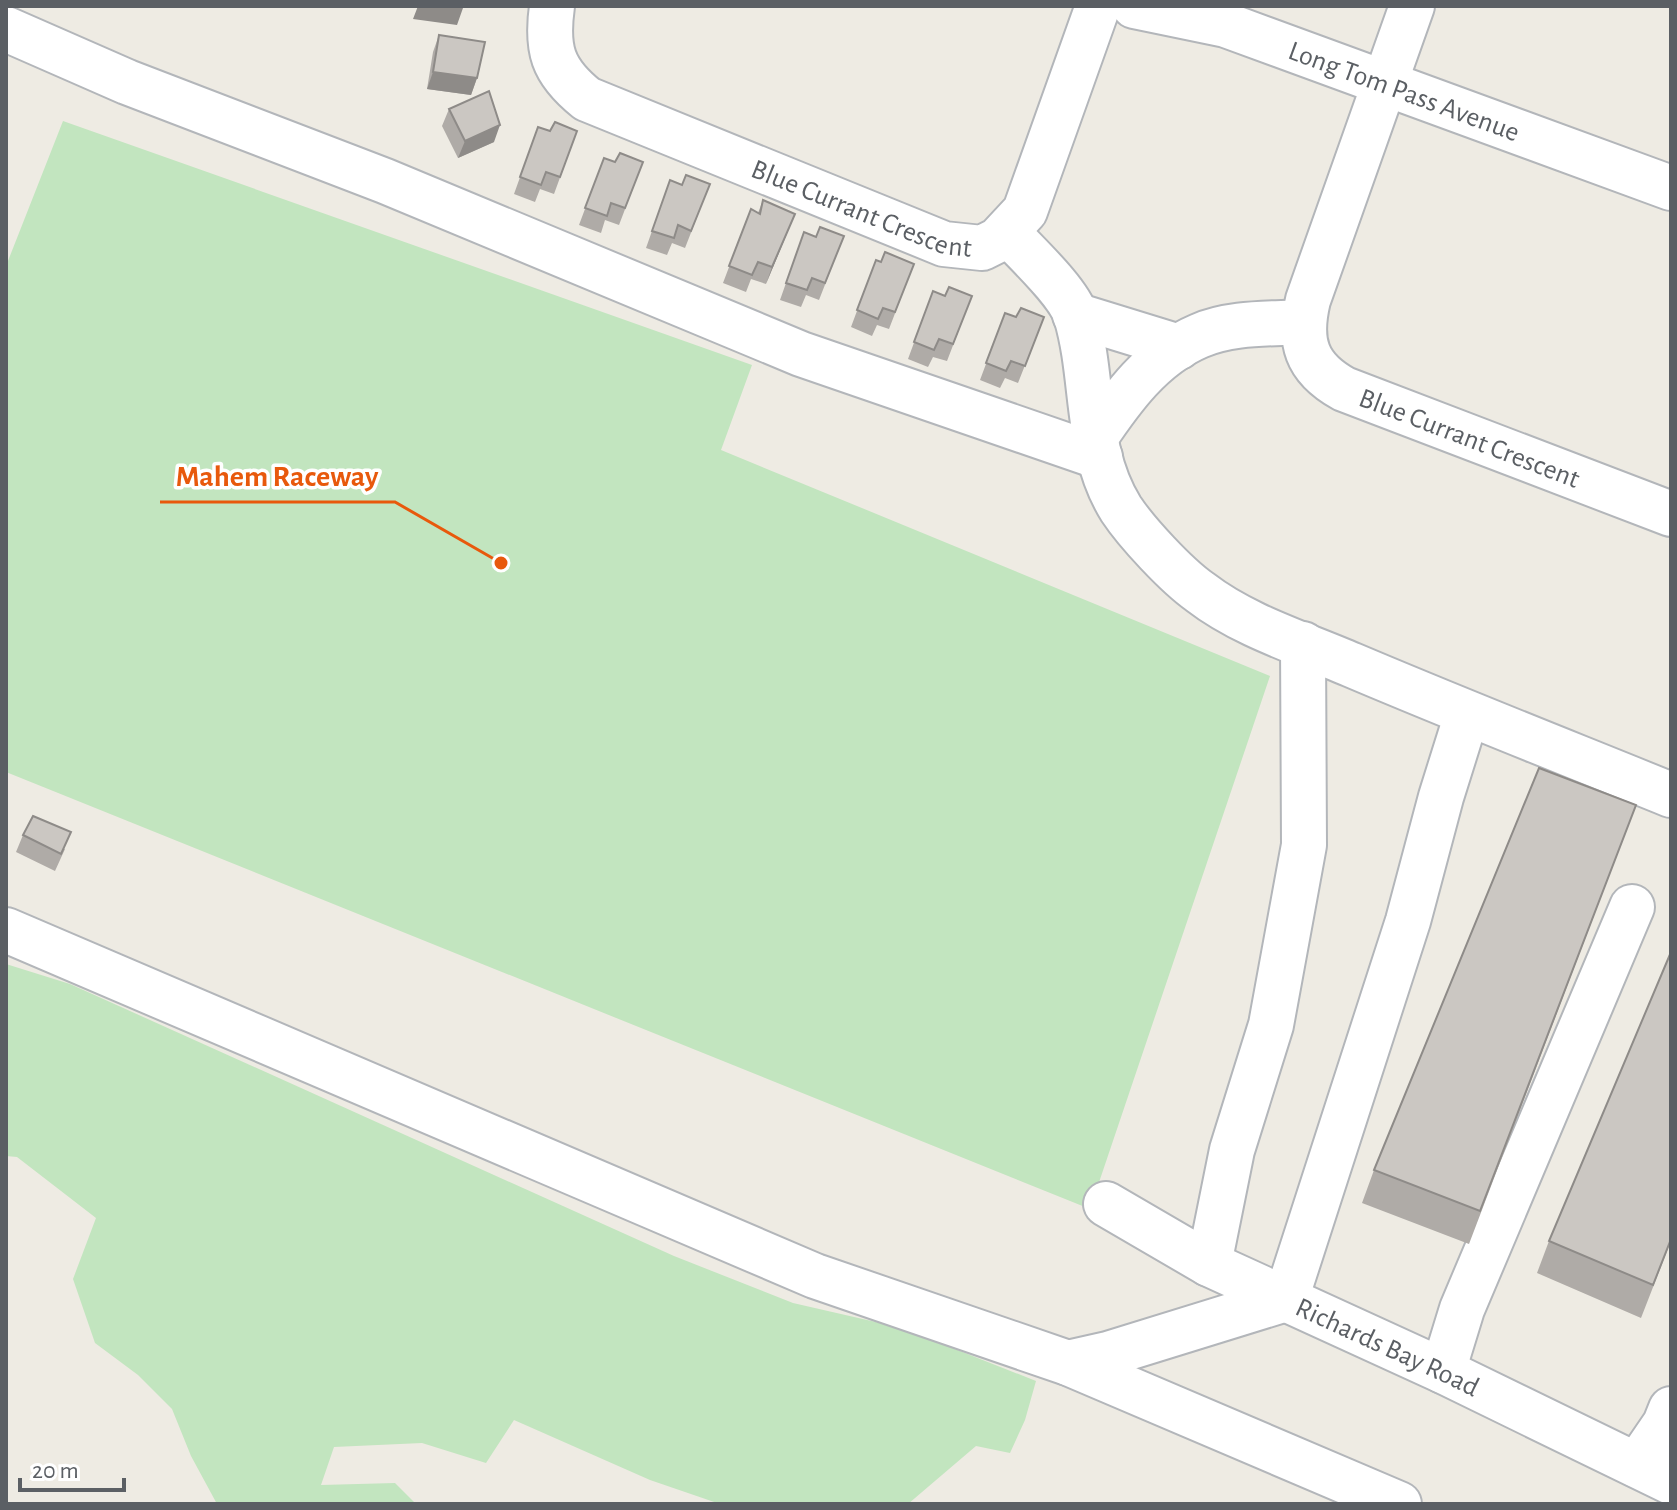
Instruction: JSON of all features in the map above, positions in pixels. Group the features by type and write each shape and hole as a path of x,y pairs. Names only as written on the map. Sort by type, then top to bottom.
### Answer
{"street":[{"name":"Blue Currant Crescent","path":"552,6 548,30 555,63 561,75 587,99 944,244 982,248 1007,232 1019,220 1030,201 1098,6"},
{"name":"Long Tom Pass Avenue","path":"1134,6 1161,9 1226,25 1668,177"},
{"name":"Blue Currant Crescent","path":"1412,6 1308,300 1303,322 1304,339 1315,367 1344,389 1671,514"},
{"path":"6,29 127,82 385,181 801,354 1097,448"},
{"path":"1007,232 1069,301 1075,315 1088,378 1090,413 1097,448 1121,508 1158,552 1198,591 1238,617 1467,714 1671,795"},
{"path":"1075,315 1179,347"},
{"path":"1097,448 1126,392 1179,347 1201,335 1246,326 1303,322"},
{"path":"1209,1264 1232,1150 1271,1025 1304,845 1303,644"},
{"path":"1068,1363 1108,1354 1286,1299 1408,921 1467,714"},
{"path":"1443,1371 1462,1309 1632,907"},
{"path":"6,930 815,1276 1068,1363 1399,1504"},
{"name":"Richards Bay Road","path":"1106,1204 1209,1264 1443,1371 1654,1474"},
{"path":"1654,1474 1671,1409"}],"green space":[{"path":"63,121 752,365 721,450 1270,676 1090,1209 6,772 6,266"},
{"path":"6,964 70,984 674,1256 793,1303 902,1328 1036,1381 1025,1420 1010,1453 976,1446 908,1504 720,1504 650,1480 514,1420 486,1463 422,1443 334,1447 321,1485 395,1483 416,1504 217,1504 191,1456 172,1409 138,1375 95,1343 73,1279 96,1218 17,1157 6,1156"}],"building":[{"path":"439,35 485,42 477,78 433,72"},
{"path":"489,91 500,125 465,141 449,109"},
{"path":"555,122 577,131 560,177 546,172 541,185 520,177 538,127 550,131"},
{"path":"620,153 643,162 625,208 611,203 607,216 585,208 604,158 615,162"},
{"path":"686,175 710,184 691,231 678,225 674,238 652,231 670,180 682,185"},
{"path":"763,200 795,214 772,267 758,262 752,275 729,266 751,209 760,214"},
{"path":"820,227 844,236 825,283 812,278 807,290 786,283 804,232 816,237"},
{"path":"885,252 914,264 895,312 883,308 878,319 857,310 876,260 881,262"},
{"path":"949,287 972,296 953,344 939,339 934,350 914,342 933,291 945,296"},
{"path":"1021,308 1044,317 1025,366 1011,361 1006,371 986,363 1005,313 1016,317"},
{"path":"1539,768 1636,805 1480,1211 1374,1170"},
{"path":"33,816 71,832 61,854 23,835"},
{"path":"1671,952 1671,1239 1653,1285 1549,1241"}],"place":[{"name":"Mahem Raceway","path":"501,563"}]}
